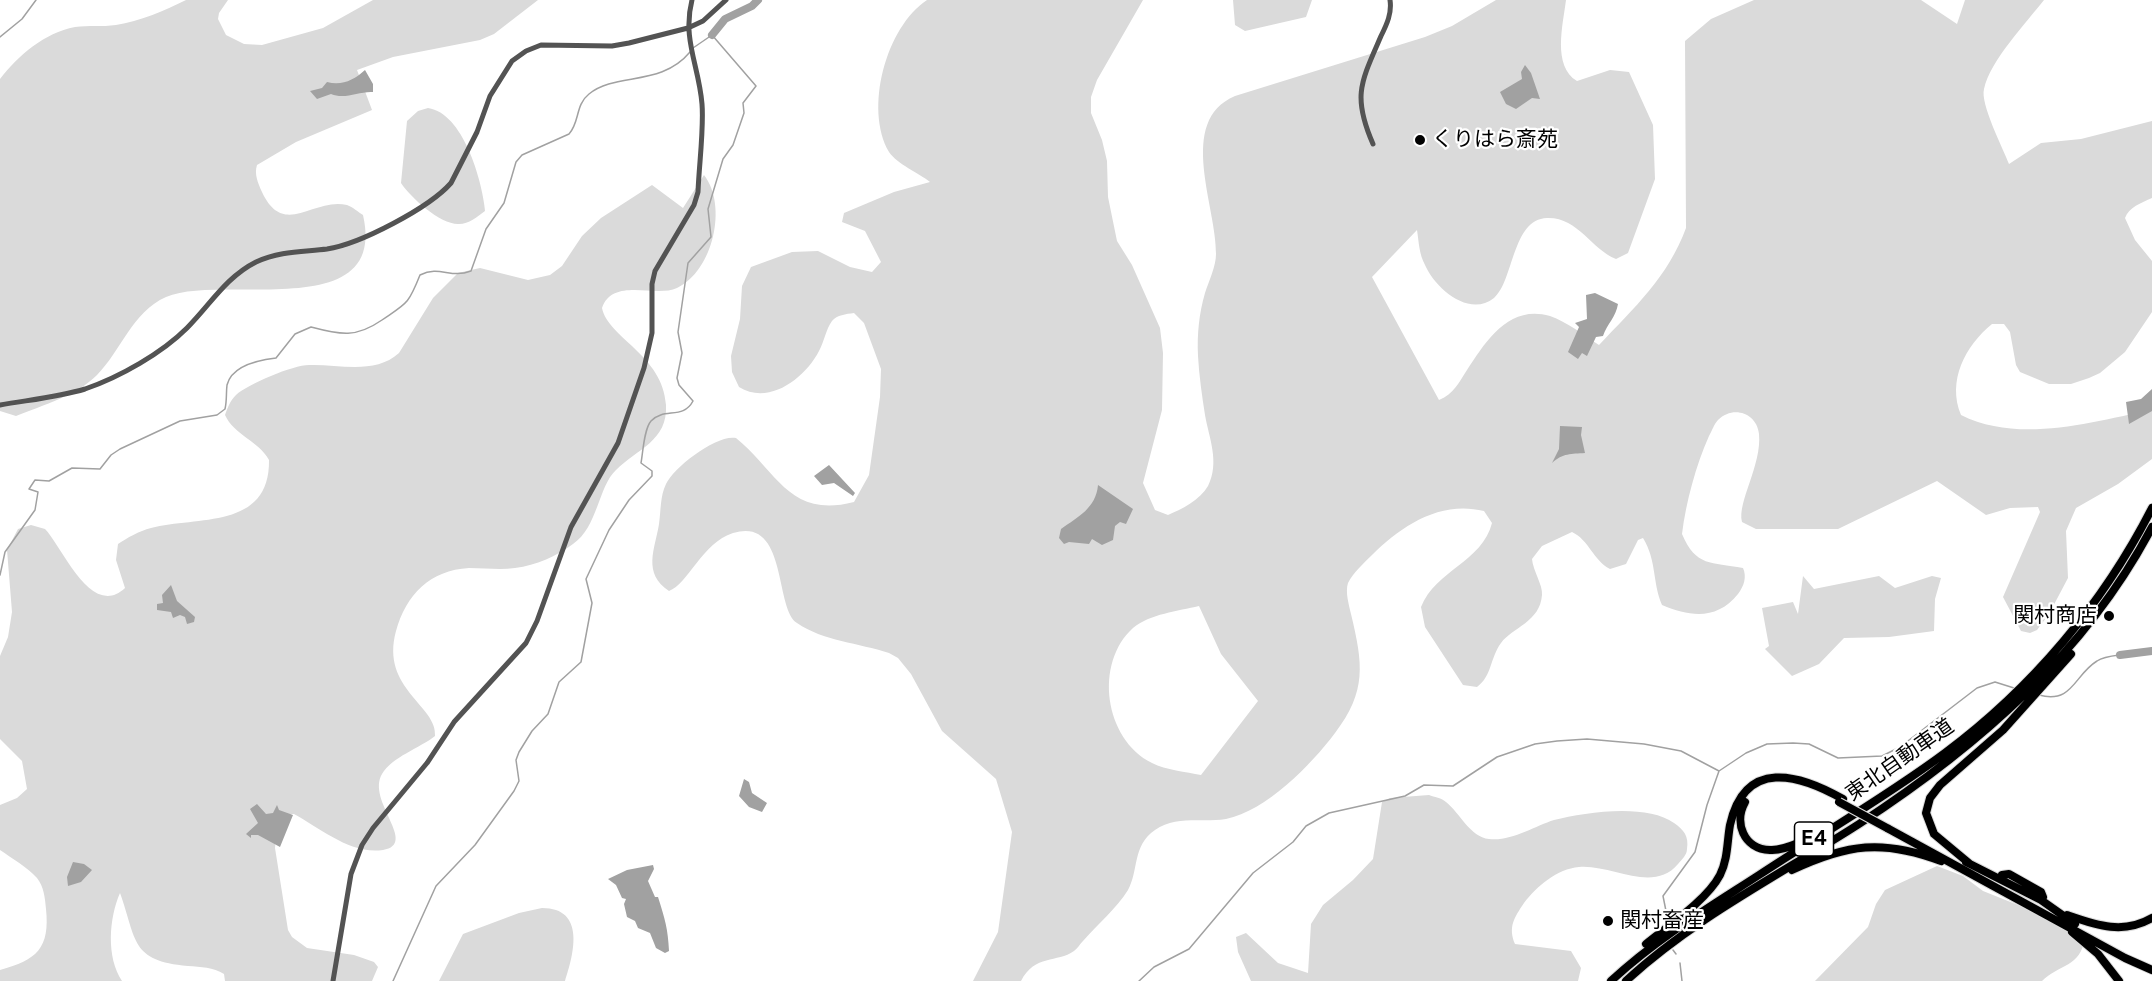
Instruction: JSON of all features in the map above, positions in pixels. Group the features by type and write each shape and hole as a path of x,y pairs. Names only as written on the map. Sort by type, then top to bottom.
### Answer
{"highway":[{"name":"東北自動車道","path":"1610,981 1678,927 1946,752 2015,693 2095,602 2122,561 2152,508"},
{"path":"1970,868 1934,834 1926,813 1930,798 1940,785 1995,737 2028,698 2068,658 2112,594 2152,526"},
{"name":"東北自動車道","path":"1626,981 1661,952 1918,783 2028,698"},
{"path":"1610,981 1644,946 1708,891 1720,876 1726,860 1736,808 1744,794 1755,785 1781,776 1798,778 1841,800 1970,868 2001,890 2051,909 2113,928 2142,924 2152,918"},
{"path":"1826,831 1784,848 1763,849 1755,846 1744,836 1740,815 1753,792 1778,782 1802,784 1841,800"},
{"path":"1742,898 1818,859 1857,847 1892,846 2002,875 2125,958 2152,970"},
{"path":"1992,874 2128,954 2152,964"},
{"path":"2051,909 2098,954 2119,981"}],"street":[{"path":"333,981 351,874 362,846 372,828 427,764 454,722 526,643 544,603 571,526 618,443 644,369 652,333 652,284 655,271 694,205 698,192 702,106 698,72 689,47 688,28 692,0"},
{"path":"0,405 85,389 122,372 186,329 236,274 255,263 278,253 327,249 345,244 439,197 451,183 500,78 512,61 526,51 541,45 612,46 688,28 703,21 726,0"},
{"path":"1373,144 1364,124 1360,102 1362,80 1389,18 1390,0"}],"shaded area":[{"path":"186,0 228,0 219,13 218,19 226,35 244,44 262,45 323,28 373,0 538,0 494,34 480,40 393,57 357,70 372,110 296,142 257,165 256,175 262,192 271,206 280,213 290,215 334,204 347,205 363,215 364,249 351,271 326,283 295,288 192,291 166,297 144,312 97,375 79,389 16,416 0,411 0,79 33,46 53,34 75,27 111,26 134,21"},
{"path":"927,0 1143,0 1097,80 1091,97 1091,113 1102,140 1107,161 1108,197 1117,241 1132,265 1160,328 1163,353 1162,410 1143,483 1155,510 1168,515 1185,507 1200,496 1208,486 1213,468 1198,356 1201,309 1216,259 1203,145 1207,125 1217,108 1235,96 1425,37 1452,26 1496,0 1566,0 1561,44 1564,66 1569,74 1577,81 1610,70 1629,72 1653,125 1655,179 1628,253 1616,259 1567,223 1547,218 1535,221 1520,239 1501,290 1494,298 1474,305 1454,298 1436,283 1423,261 1417,230 1372,277 1439,400 1452,391 1491,337 1511,320 1522,315 1550,316 1569,325 1599,345 1660,277 1679,246 1686,228 1685,41 1711,19 1754,0 1921,0 1957,24 1965,0 2044,0 1993,67 1984,89 1985,105 2009,164 2041,143 2081,139 2152,121 2152,198 2132,208 2125,218 2135,240 2152,261 2152,312 2125,352 2100,373 2071,384 2049,384 2020,372 2016,365 2010,332 2004,324 1992,324 1974,343 1961,365 1956,390 1957,402 1961,415 1983,424 2031,429 2080,425 2152,410 2152,459 2118,484 2076,508 2066,531 2068,578 2049,614 2037,630 2030,633 2021,631 2003,597 2040,512 2038,507 2010,508 1986,515 1937,481 1838,529 1756,529 1742,522 1741,514 1757,458 1759,434 1754,421 1749,416 1737,412 1724,415 1717,422 1704,447 1692,484 1682,534 1687,545 1699,558 1743,568 1744,581 1738,594 1721,608 1703,614 1683,612 1662,605 1653,563 1643,538 1638,540 1626,564 1610,569 1599,561 1583,540 1572,532 1542,546 1532,559 1542,591 1540,604 1531,618 1501,643 1486,678 1477,687 1463,685 1425,627 1421,607 1437,584 1479,547 1492,523 1484,511 1468,509 1452,509 1422,518 1383,544 1359,568 1348,583 1348,599 1360,663 1357,690 1353,704 1335,733 1301,772 1272,797 1241,814 1226,819 1180,821 1163,825 1155,830 1148,836 1139,851 1128,890 1113,910 1075,950 1067,955 1039,963 1027,972 1021,981 973,981 998,932 1012,832 996,779 942,731 911,674 898,658 889,653 818,634 797,623 790,614 777,566 763,538 751,531 733,533 722,538 704,554 676,587 669,591 655,576 652,560 666,484 687,461 718,441 736,438 786,489 814,504 832,505 854,502 869,475 880,397 881,369 864,323 854,313 834,319 819,351 805,371 774,391 750,392 739,387 732,372 731,356 740,319 742,286 751,267 792,252 818,251 850,267 872,272 881,262 865,231 842,222 844,213 894,192 930,182 889,152 882,134 879,114 879,92 890,49 900,29","holes":["1199,606 1221,654 1258,701 1201,775 1152,763 1136,752 1123,737 1115,719 1110,700 1109,680 1113,660 1121,643 1133,628 1156,616"]},
{"path":"1233,0 1312,0 1306,17 1245,31 1235,25"},
{"path":"1525,65 1531,73 1540,99 1532,98 1516,109 1506,104 1500,92 1522,79 1521,72"},
{"path":"365,70 373,84 373,92 347,96 331,94 317,99 310,91 322,88 327,82 348,81"},
{"path":"428,108 440,113 451,122 461,135 475,166 485,211 466,223 452,223 435,215 419,203 401,183 407,121 418,111"},
{"path":"704,175 715,203 715,220 708,253 700,268 689,280 677,288 615,293 607,299 602,308 606,319 614,329 656,373 663,388 666,405 665,417 657,436 610,477 588,528 573,544 546,560 523,567 469,568 455,570 431,579 413,596 400,618 393,651 396,668 402,682 434,725 435,736 392,763 382,774 379,785 380,796 394,830 396,839 393,846 383,850 359,848 336,839 294,814 290,814 276,837 275,848 288,930 292,937 307,948 354,955 374,962 378,967 372,981 225,981 224,974 216,970 155,959 145,953 139,945 120,893 113,914 111,949 113,961 122,981 0,981 0,970 23,962 38,950 46,934 47,922 45,897 39,881 29,870 0,850 0,805 17,798 27,789 22,761 0,739 0,656 8,637 12,612 7,550 18,529 31,525 45,529 89,588 101,595 112,595 125,588 116,560 118,544 151,528 228,516 244,509 257,498 266,483 269,460 265,453 234,428 225,415 236,395 271,376 293,368 309,365 368,366 389,360 399,353 433,298 458,273 480,268 528,280 550,275 562,266 582,236 601,218 652,185 683,208"},
{"path":"1595,293 1618,304 1617,309 1603,336 1596,337 1587,356 1582,353 1578,359 1568,352 1579,327 1575,323 1587,319 1586,295"},
{"path":"2152,389 2152,411 2129,424 2126,402 2141,399"},
{"path":"1560,426 1582,427 1581,435 1585,453 1564,456 1552,463 1559,449"},
{"path":"829,465 855,493 853,496 834,483 822,485 814,476"},
{"path":"1098,485 1133,509 1126,524 1120,522 1115,526 1113,540 1102,545 1092,539 1089,544 1069,542 1064,544 1059,538 1061,529 1090,506 1097,493"},
{"path":"1803,576 1814,589 1879,576 1895,588 1932,576 1941,578 1935,599 1934,631 1889,637 1844,638 1819,664 1792,676 1765,649 1769,646 1762,608 1793,602 1798,614"},
{"path":"171,585 177,601 195,617 194,622 187,624 185,617 180,615 173,618 171,612 157,610 157,604 163,603 162,595"},
{"path":"744,779 749,782 752,793 767,803 762,812 749,807 739,796"},
{"path":"1429,795 1444,801 1476,834 1489,839 1514,836 1567,817 1598,812 1632,811 1662,817 1681,828 1687,840 1687,851 1668,873 1656,877 1631,876 1591,867 1571,868 1555,875 1529,897 1517,913 1513,923 1512,933 1515,944 1571,951 1581,968 1578,981 1251,981 1238,952 1236,937 1246,933 1278,963 1308,973 1311,924 1323,905 1353,880 1373,859 1382,802 1390,798"},
{"path":"257,804 266,814 273,813 277,805 279,810 293,815 280,847 258,835 251,835 251,838 246,834 258,823 250,809"},
{"path":"73,862 84,864 92,870 81,882 68,886 67,877"},
{"path":"653,865 654,869 648,881 655,897 658,897 666,924 669,951 665,953 656,948 650,933 638,928 635,921 627,917 624,904 626,899 622,898 616,885 608,879 627,870"},
{"path":"1937,866 1963,876 1983,891 2018,905 2084,939 2079,955 2042,981 1815,981 1868,927 1876,904 1885,890"},
{"path":"542,908 556,910 571,924 573,946 565,981 439,981 463,934 519,913"}],"waterway":[{"path":"0,37 22,19 36,0"},
{"path":"712,35 725,19 752,6 758,0"},
{"path":"393,981 436,886 475,845 514,791 519,781 516,760 519,752 532,731 548,714 559,682 581,662 592,603 586,579 609,530 629,500 652,476 652,471 641,463 645,435 651,421 656,417 684,410 693,401 679,385 677,378 682,353 678,332 688,263 711,237 708,209 723,159 733,145 744,113 743,103 756,86 712,35 693,48"},
{"path":"0,575 5,552 35,510 38,492 29,489 35,480 49,481 72,468 100,469 111,455 120,449 180,421 217,415 225,409 227,385 234,373 254,362 276,358 295,334 311,327 340,333 364,330 406,302 420,275 433,271 457,274 471,271 486,229 504,203 516,162 522,155 569,134 585,98 600,87 666,70 690,52"},
{"path":"2120,655 2152,651"},
{"path":"2039,695 2050,697 2066,692 2097,661 2120,655"},
{"path":"1668,921 1663,896 1695,852 1707,805 1719,771 1746,753 1767,744 1809,744 1838,758 1882,756 1900,747 1977,688 1995,682 2014,688"},
{"path":"1139,981 1154,967 1189,949 1253,873 1293,842 1306,826 1329,813 1405,796 1424,785 1453,786 1497,757 1535,744 1557,741 1587,739 1644,744 1681,751 1719,771"},
{"path":"1673,950 1676,954"},
{"path":"1680,963 1682,981"}],"place":[{"name":"くりはら斎苑","path":"1420,140"},
{"name":"関村商店","path":"2109,616"},
{"name":"関村畜産","path":"1608,921"}]}
